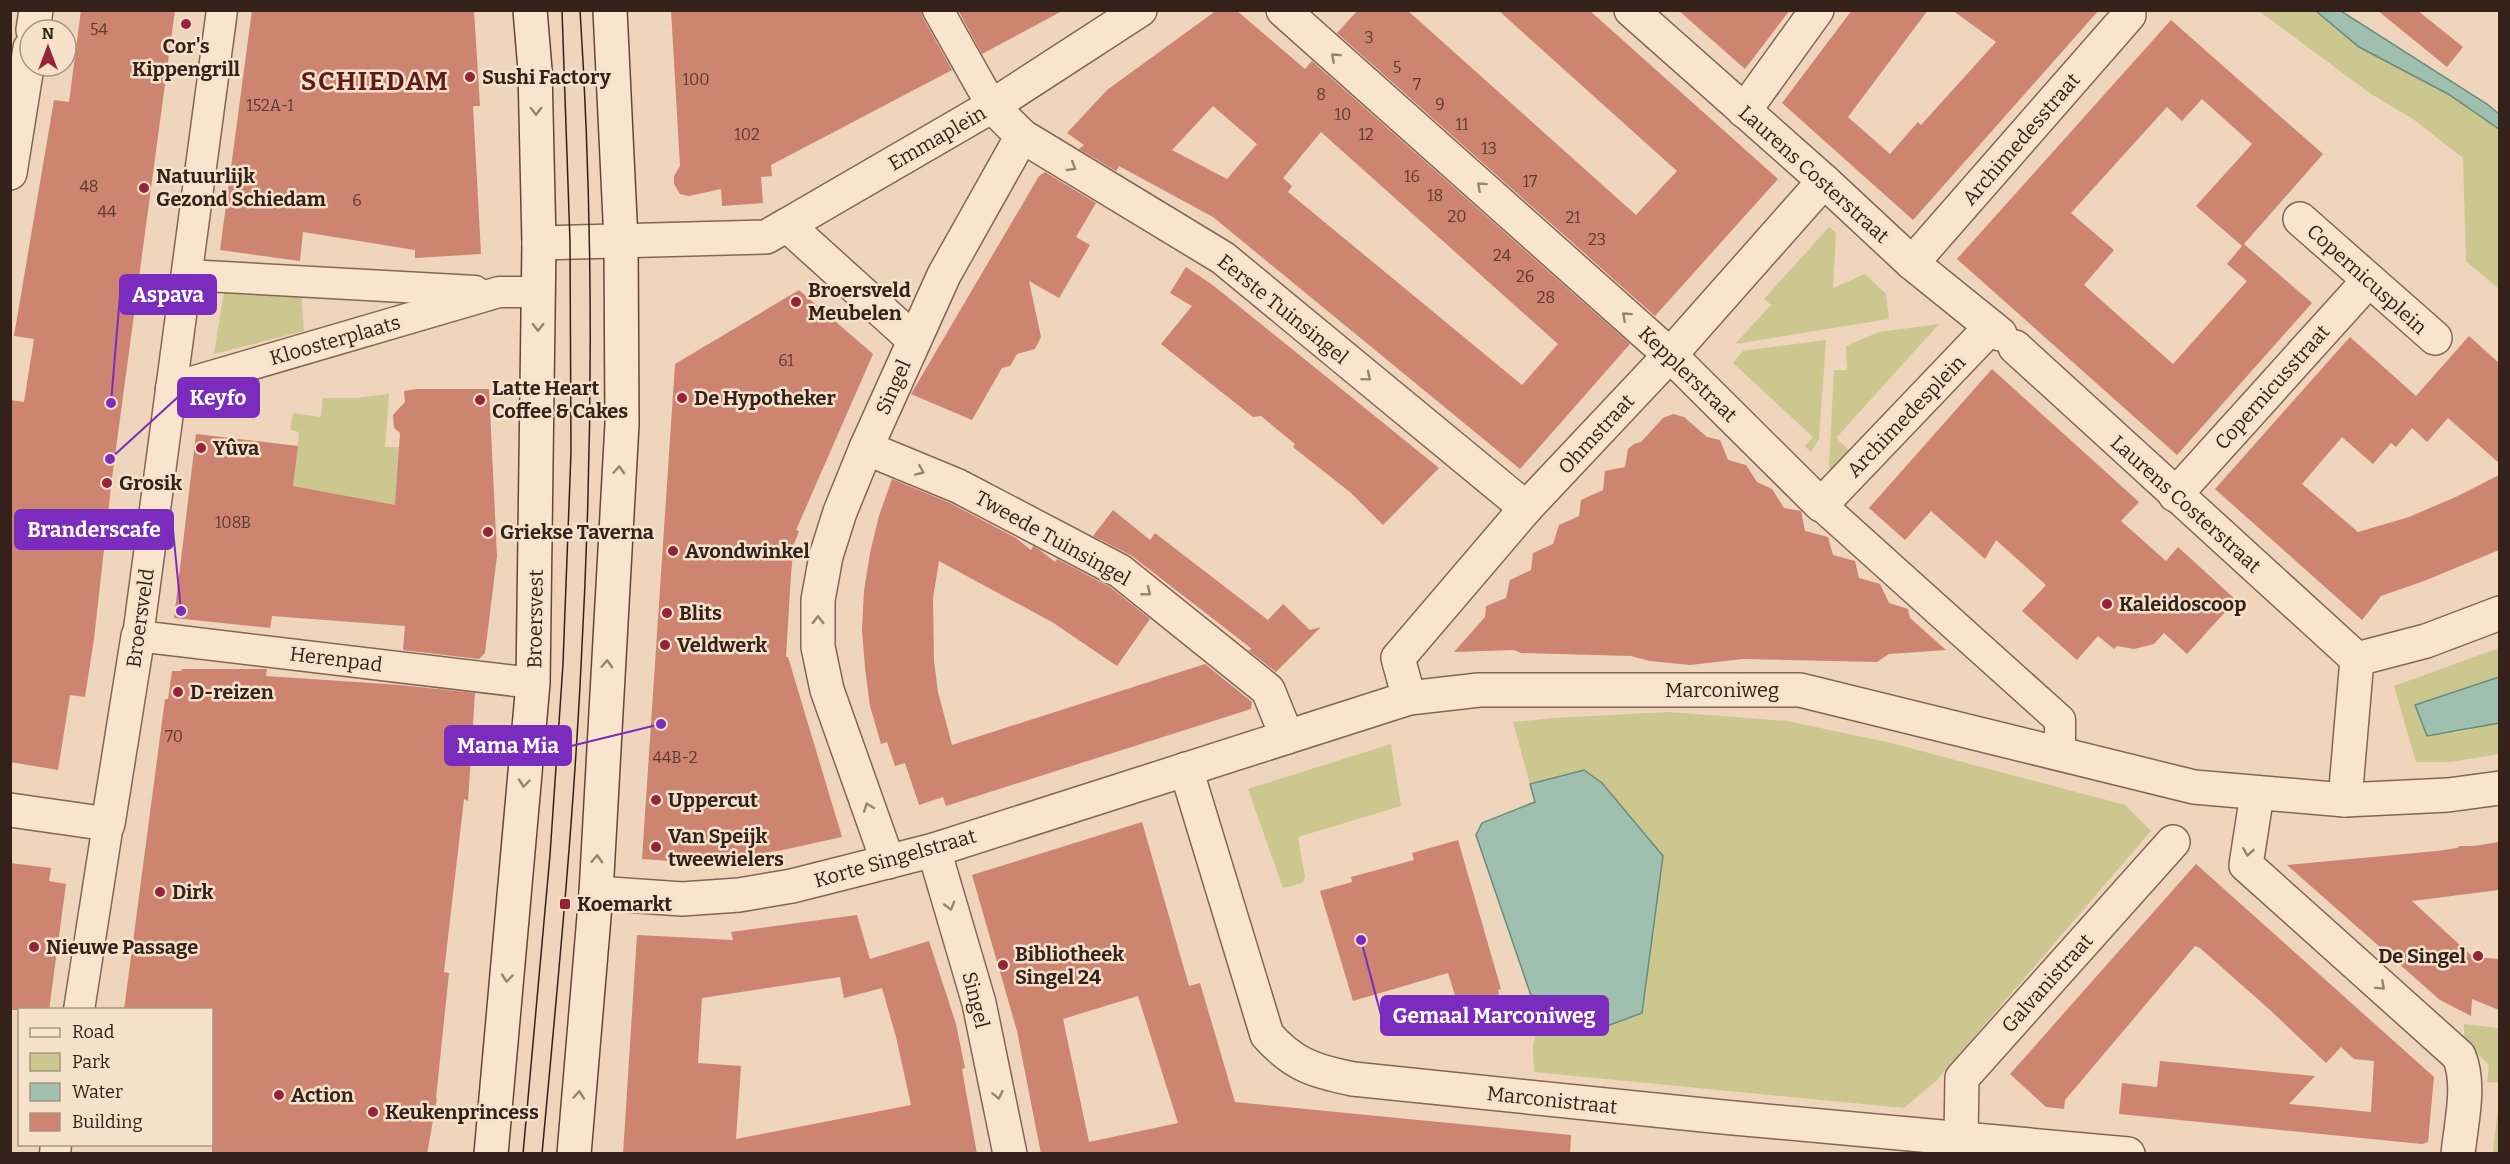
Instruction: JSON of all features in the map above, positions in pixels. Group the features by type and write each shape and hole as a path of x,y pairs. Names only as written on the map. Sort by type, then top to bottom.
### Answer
{"street":[{"name":"Broersveld","path":"79,1008 138,636 222,10"},
{"name":"Broersvest","path":"491,1154 533,683 539,243 535,70 530,10"},
{"path":"574,1154 596,893 622,424 621,241 610,10"},
{"name":"Emmaplein","path":"539,243 766,237 992,106 938,10"},
{"path":"1022,136 992,106 1140,10"},
{"name":"Kepplerstraat","path":"1283,10 1670,355 1821,505 2061,720 2060,756"},
{"name":"Laurens Costerstraat","path":"1631,10 1824,181 1912,263 2002,336 2357,659"},
{"path":"1744,111 1817,10"},
{"name":"Archimedesstraat","path":"1912,263 2129,15"},
{"path":"10,173 16,96 21,78"},
{"name":"Singel","path":"888,862 827,690 819,646 819,600 826,556 840,512 866,448 944,275 1022,136"},
{"name":"Eerste Tuinsingel","path":"1022,136 1223,258 1526,508"},
{"name":"Ohmstraat","path":"1409,699 1398,658 1526,508 1670,355 1824,181"},
{"name":"Copernicusplein","path":"2300,219 2435,338"},
{"path":"787,225 914,340"},
{"name":"Kloosterplaats","path":"187,275 499,292 539,292"},
{"name":"Copernicusstraat","path":"2175,495 2369,280"},
{"name":"Kloosterplaats","path":"171,388 499,292"},
{"name":"Archimedesplein","path":"1821,505 2002,336"},
{"name":"Tweede Tuinsingel","path":"866,448 958,486 1120,571 1268,690 1287,737"},
{"path":"2344,800 2357,659 2426,642 2499,613"},
{"name":"Herenpad","path":"138,636 533,683"},
{"name":"Marconiweg","path":"1186,769 1409,699 1479,690 1800,690 2060,756 2194,786 2257,794 2344,800 2448,795 2499,788"},
{"name":"Korte Singelstraat","path":"596,893 682,899 739,896 792,886 934,850 1186,769"},
{"name":"Marconistraat","path":"1186,769 1267,1035 1283,1053 1301,1065 1322,1073 1365,1080 1723,1117 2128,1154"},
{"path":"2257,794 2246,865 2459,1056 2464,1067 2465,1084 2458,1154"},
{"path":"10,810 108,824"},
{"name":"Galvanistraat","path":"1961,1138 1962,1078 2173,842"},
{"name":"Singel","path":"934,850 979,1003 1010,1154"}],"green space":[{"path":"2259,11 2316,11 2359,47 2448,94 2499,129 2499,289 2466,261 2463,158 2413,119 2371,94"},
{"path":"1829,227 1836,233 1833,288 1865,274 1886,294 1889,319 1735,344 1771,305 1764,299"},
{"path":"225,285 301,291 304,331 214,354"},
{"path":"1939,324 1836,438 1856,457 1836,477 1829,468 1834,370 1847,370 1846,346 1879,332"},
{"path":"1826,340 1819,439 1811,452 1805,446 1813,437 1733,363 1743,351"},
{"path":"389,394 385,447 399,447 403,507 293,486 299,432 290,430 293,413 321,417 323,398 356,398"},
{"path":"2499,648 2499,677 2415,705 2454,733 2499,723 2499,754 2450,762 2416,762 2394,686"},
{"path":"1668,712 1787,721 1891,743 2125,805 2151,831 1936,1081 1904,1108 1534,1072 1533,1045 1537,1030 1588,1033 1584,770 1530,784 1513,722"},
{"path":"1391,744 1401,806 1298,837 1305,877 1303,883 1283,888 1248,789"},
{"path":"2464,1024 2499,1028 2499,1083 2487,1082 2489,1065 2464,1040"},
{"path":"2499,1100 2499,1152 2493,1152"}],"water":[{"path":"2316,11 2341,11 2487,104 2499,114 2499,129 2448,94 2359,47"},
{"path":"2499,677 2499,723 2427,736 2415,705"},
{"path":"1584,770 1602,783 1663,856 1642,1013 1588,1033 1537,1030 1539,1019 1476,835 1482,823 1535,802 1530,784"}],"building":[{"path":"81,10 175,10 112,478 94,639 85,697 70,695 58,770 10,762 10,400 24,402 34,339 14,336 54,100 69,102 72,78 78,78 78,33"},
{"path":"252,10 474,10 480,106 473,106 481,254 415,258 415,250 303,232 300,261 220,250"},
{"path":"671,10 921,10 923,18 952,70 771,165 772,176 761,177 763,203 722,206 721,189 689,196 680,194 674,184 674,176 680,166"},
{"path":"958,10 1064,10 982,54"},
{"path":"1217,10 1236,10 1305,69 1312,61 1630,344 1520,469 1213,217 1119,166 1116,171 1079,149 1084,145 1067,133 1107,90","holes":["1213,106 1257,144 1227,179 1172,150","1321,132 1558,344 1522,385 1288,192 1292,186 1283,178"]},
{"path":"1358,10 1407,10 1636,215 1677,171 1498,10 1589,10 1778,179 1655,316 1337,33"},
{"path":"1678,10 1790,10 1745,69"},
{"path":"1852,10 1928,10 1848,117 1890,154 1918,122 1921,125 1996,42 1952,10 2099,10 1913,220 1782,103"},
{"path":"2377,10 2417,10 2463,47 2447,67"},
{"path":"2171,20 2323,154 2244,244 2312,303 2177,455 1957,259","holes":["2202,99 2252,144 2196,206 2242,246 2227,264 2247,281 2173,364 2084,285 2114,250 2071,213 2167,107 2182,121"]},
{"path":"1045,172 1096,203 1076,237 1090,245 1059,298 1029,281 1041,337 1035,349 1017,354 1010,366 1002,368 972,420 911,394 1039,176"},
{"path":"1186,267 1214,286 1439,468 1383,525 1351,493 1293,447 1295,444 1261,416 1253,417 1161,344 1192,306 1170,293"},
{"path":"799,290 873,354 796,530 799,531 794,544 791,574 786,657 788,657 842,837 783,850 698,863 642,859 675,364"},
{"path":"2469,336 2499,363 2499,463 2448,418 2427,442 2412,428 2396,447 2391,443 2373,464 2342,437 2302,484 2358,532 2409,517 2499,475 2499,550 2381,596 2362,620 2215,489 2350,337 2416,396"},
{"path":"1992,369 2139,502 2121,521 2166,561 2178,547 2236,600 2187,654 2164,633 2154,644 2134,649 2117,646 2114,649 2098,636 2077,660 2022,611 2046,585 1996,540 1985,559 1931,511 1905,540 1869,508"},
{"path":"489,389 497,556 485,653 479,659 403,650 405,626 272,616 270,628 174,618 196,434 298,446 293,486 395,505 400,433 394,428 393,415 405,402 404,391"},
{"path":"1673,414 1684,417 1707,437 1720,440 1728,460 1746,465 1757,482 1772,489 1784,508 1801,511 1805,531 1828,537 1833,555 1855,561 1859,578 1880,584 1889,603 1908,609 1910,618 1946,650 1889,654 1877,662 1743,659 1690,665 1650,661 1631,656 1521,653 1514,650 1454,652 1485,617 1486,606 1506,598 1510,580 1531,570 1533,553 1553,544 1559,525 1579,516 1581,500 1603,490 1605,471 1625,467 1628,449 1641,442 1663,418"},
{"path":"892,479 950,503 1016,538 1031,550 1033,546 1055,562 1057,559 1110,587 1150,619 1117,666 1052,622 939,561 933,598 934,661 938,692 952,745 1205,664 1252,702 1251,709 946,806 943,797 919,805 905,763 895,766 887,742 881,744 870,706 865,668 862,630 864,591 879,516"},
{"path":"1113,510 1150,540 1155,533 1268,620 1283,604 1310,630 1321,627 1276,672 1248,650 1252,649 1132,556 1093,536"},
{"path":"182,669 267,669 266,676 400,685 475,693 468,801 464,799 444,972 449,973 437,1098 427,1154 212,1154 213,1008 124,1008 165,699 168,699 172,671"},
{"path":"1142,822 1189,986 1200,983 1235,1102 1571,1135 1570,1154 1041,1154 1017,1031 972,875","holes":["1138,996 1178,1123 1089,1142 1063,1019"]},
{"path":"1458,840 1501,989 1498,990 1499,994 1459,1008 1448,973 1353,1001 1320,891 1352,882 1351,877 1414,860 1412,853"},
{"path":"2499,842 2499,890 2412,901 2473,957 2499,959 2499,1010 2472,999 2471,1016 2440,1000 2287,865 2437,851"},
{"name":"Nieuwe Passage","path":"10,863 51,868 49,881 66,884 49,1008 10,1010"},
{"path":"2196,864 2434,1077 2428,1142 2422,1144 2119,1114 2122,1083 2157,1087 2160,1061 2315,1076 2289,1104 2371,1112 2374,1061 2354,1059 2341,1047 2326,1063 2270,1010 2195,946 2065,1100 2064,1109 2046,1107 2010,1074"},
{"path":"857,915 870,959 929,941 956,1024 965,1068 962,1069 977,1154 623,1154 637,935 733,940 731,932","holes":["840,977 844,998 882,988 896,1037 911,1105 736,1139 741,1066 698,1063 702,998"]}],"tram line":[{"path":"523,1154 550,855 563,664 571,452 570,242 562,10"},
{"path":"542,1154 574,788 588,502 590,256 580,10"}],"place":[{"name":"Cor's Kippengrill","path":"186,24"},
{"name":"Sushi Factory","path":"470,77"},
{"name":"Natuurlijk Gezond Schiedam","path":"144,188"},
{"name":"Broersveld Meubelen","path":"796,302"},
{"name":"De Hypotheker","path":"682,398"},
{"name":"Latte Heart Coffee & Cakes","path":"480,400"},
{"name":"Aspava","path":"111,403"},
{"name":"Yûva","path":"201,448"},
{"name":"Keyfo","path":"110,459"},
{"name":"Grosik","path":"107,483"},
{"name":"Griekse Taverna","path":"488,532"},
{"name":"Avondwinkel","path":"673,551"},
{"name":"Kaleidoscoop","path":"2107,604"},
{"name":"Branderscafe","path":"181,611"},
{"name":"Blits","path":"667,613"},
{"name":"Veldwerk","path":"665,645"},
{"name":"D-reizen","path":"178,692"},
{"name":"Mama Mia","path":"661,724"},
{"name":"Uppercut","path":"656,800"},
{"name":"Van Speijk tweewielers","path":"656,847"},
{"name":"Dirk","path":"160,892"},
{"name":"Koemarkt","path":"565,904"},
{"name":"Gemaal Marconiweg","path":"1361,940"},
{"name":"Nieuwe Passage","path":"34,947"},
{"name":"De Singel","path":"2478,956"},
{"name":"Bibliotheek Singel 24","path":"1003,965"},
{"name":"Action","path":"279,1095"},
{"name":"Keukenprincess","path":"373,1112"}],"district":[{"name":"SCHIEDAM","path":"375,81"}]}
